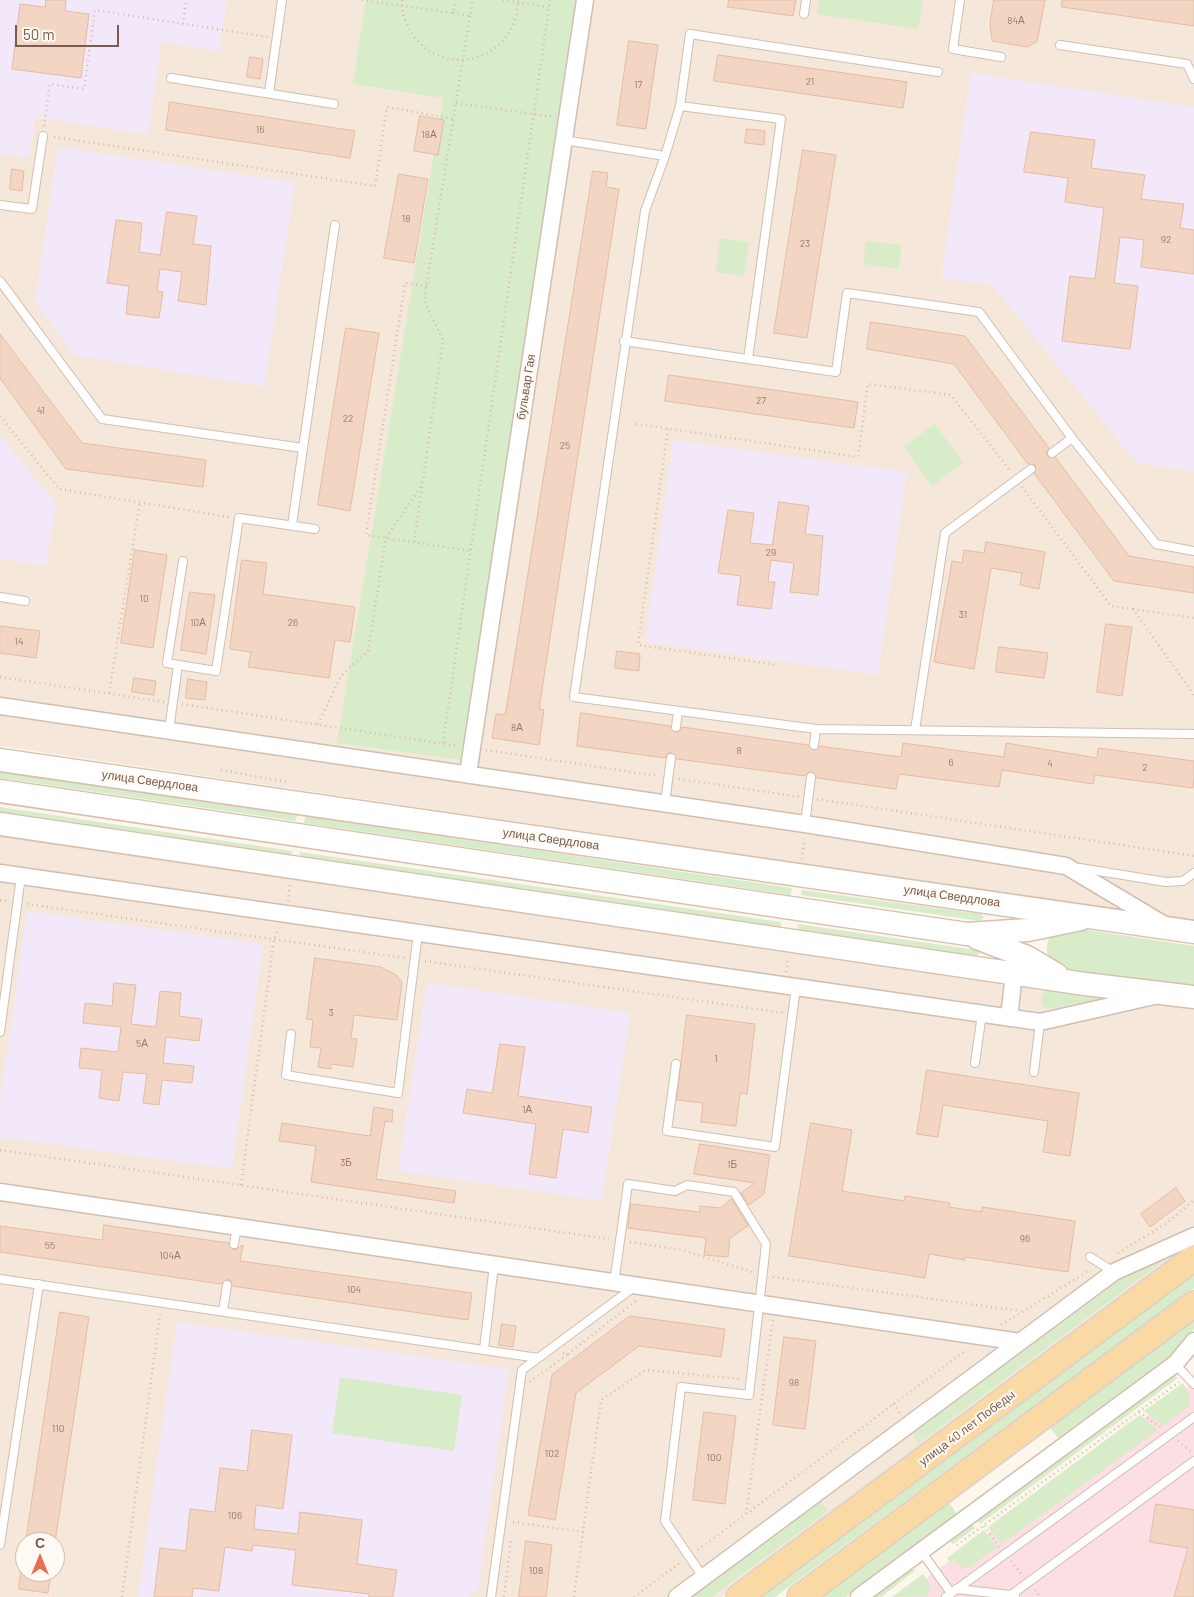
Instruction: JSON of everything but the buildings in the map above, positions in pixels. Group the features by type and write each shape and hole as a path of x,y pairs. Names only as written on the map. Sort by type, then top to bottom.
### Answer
{"main road":[{"name":"улица Свердлова","path":"0,760 1102,917 1194,932"},
{"name":"улица Свердлова","path":"0,791 967,934 1004,933 1053,926 1065,921 1102,917"},
{"name":"улица Свердлова","path":"0,824 1085,984 1194,997"},
{"path":"1046,968 1042,958 1041,945 1044,935 1053,926"},
{"name":"улица Свердлова","path":"967,934 1027,957 1057,975 1085,984"},
{"name":"улица 40 лет Победы","path":"739,1597 1194,1258"},
{"path":"800,1597 1194,1304"}],"street":[{"name":"бульвар Гая","path":"468,774 585,0"},
{"path":"0,706 805,824 1066,866 1169,928"},
{"path":"0,872 1040,1022 1165,993"},
{"path":"1009,1018 1014,973"},
{"path":"0,1192 1020,1342"},
{"path":"677,1597 1114,1272 1194,1236"},
{"path":"859,1597 1174,1364 1194,1341"}],"lane":[{"path":"269,93 282,0"},
{"path":"804,14 806,0"},
{"path":"960,0 953,49 1001,57"},
{"path":"938,72 690,34 680,106 665,156 645,210 624,341 574,697 816,729 1194,734"},
{"path":"1060,44 1187,64 1194,79"},
{"path":"171,78 334,104"},
{"path":"680,106 781,119 748,359"},
{"path":"0,205 32,209 43,136"},
{"path":"564,140 665,156"},
{"path":"292,525 335,225"},
{"path":"0,281 102,418 303,448"},
{"path":"624,341 836,372 847,293 979,312 1072,438 1156,544 1194,551"},
{"path":"1052,453 1072,438"},
{"path":"915,730 945,532 1031,469"},
{"path":"182,561 168,663 216,670 239,518 315,529"},
{"path":"0,597 25,601"},
{"path":"169,730 178,664"},
{"path":"676,727 678,711"},
{"path":"814,745 816,729"},
{"path":"665,803 672,758"},
{"path":"805,824 811,777"},
{"path":"1066,866 1166,882 1183,881 1194,873"},
{"path":"0,1032 21,876"},
{"path":"291,1034 286,1075 398,1093 418,933"},
{"path":"676,1064 667,1131 775,1147 792,1014 790,986"},
{"path":"975,1063 982,1014"},
{"path":"1034,1072 1040,1022"},
{"path":"614,1283 628,1184 675,1191 686,1185 734,1192 766,1244 749,1395 681,1387 665,1521 703,1577"},
{"path":"234,1244 236,1227"},
{"path":"1090,1257 1114,1272"},
{"path":"484,1349 494,1265"},
{"path":"0,1279 538,1358"},
{"path":"0,1545 39,1284"},
{"path":"223,1311 227,1285"},
{"path":"491,1597 522,1370 636,1286"},
{"path":"1174,1364 1194,1384"},
{"path":"951,1593 1194,1417"},
{"path":"951,1593 1013,1596 1194,1461"},
{"path":"921,1551 951,1593"}],"path":[{"path":"183,24 186,0"},
{"path":"362,0 470,16"},
{"path":"402,0 401,6 410,32 424,48 442,57 463,60 478,58 496,48 505,39 515,22 518,1"},
{"path":"454,13 456,0"},
{"path":"414,542 443,340 424,300 473,0"},
{"path":"503,0 549,7"},
{"path":"443,743 550,0"},
{"path":"277,39 95,10 84,89 50,84 43,136 375,186 387,107 454,118"},
{"path":"456,102 567,119"},
{"path":"427,286 405,283 366,535 471,551"},
{"path":"636,424 858,457 868,384 951,395 1111,606 1194,618"},
{"path":"0,416 59,489 239,518"},
{"path":"668,429 638,645 778,665"},
{"path":"318,725 341,676 368,651 386,538 422,485"},
{"path":"109,693 140,502"},
{"path":"1133,609 1194,695"},
{"path":"0,677 1194,856"},
{"path":"801,865 805,824"},
{"path":"0,900 792,1014"},
{"path":"241,1185 274,939"},
{"path":"790,949 790,986"},
{"path":"0,1150 682,1250 763,1276 1021,1311 984,1336 634,1597"},
{"path":"1167,1223 1194,1200"},
{"path":"122,1597 162,1302"},
{"path":"746,1514 774,1316"},
{"path":"529,1392 530,1382 568,1354"},
{"path":"574,1597 601,1400 646,1370 740,1381 741,1371"},
{"path":"955,1546 1187,1376"},
{"path":"512,1531 514,1513"},
{"path":"513,1522 583,1532"},
{"path":"504,1597 511,1540"}],"shaded area":[{"path":"0,0 1194,0 1194,921 0,746"},
{"path":"0,0 227,0 219,52 162,42 148,135 35,117 29,158 0,153"},
{"path":"971,73 1194,107 1194,472 1137,463 992,285 941,278"},
{"path":"58,147 295,182 264,387 73,355 35,301"},
{"path":"0,435 56,504 46,566 0,559"},
{"path":"673,440 907,472 878,675 645,642"},
{"path":"0,836 1194,1009 1194,1246 722,1597 0,1597"},
{"path":"27,911 263,944 232,1169 0,1137 0,1101"},
{"path":"427,982 630,1013 602,1201 398,1171"},
{"path":"177,1322 509,1369 478,1589 467,1597 138,1597"},
{"path":"1194,1382 1194,1597 902,1597 936,1571"}],"green space":[{"path":"366,0 577,0 467,761 337,743 443,98 353,84"},
{"path":"819,0 923,0 918,29 817,14"},
{"path":"720,238 749,242 744,276 716,272"},
{"path":"866,241 902,245 898,269 863,264"},
{"path":"935,424 963,463 932,486 904,446"},
{"path":"0,771 297,815 295,821 0,778"},
{"path":"0,807 292,851 291,858 0,814"},
{"path":"305,816 792,888 791,895 304,823"},
{"path":"300,852 781,922 780,929 299,859"},
{"path":"802,890 981,914 984,917 980,921 801,895"},
{"path":"798,924 976,950 980,953 975,957 797,931"},
{"path":"1068,927 1194,946 1194,989 1056,969 1048,956 1048,943 1052,932"},
{"path":"1047,989 1102,997 1102,999 1046,1009 1041,999"},
{"path":"1189,1242 919,1443 909,1428 1108,1279"},
{"path":"1194,1272 1194,1288 775,1597 757,1597"},
{"path":"1194,1312 1194,1329 1177,1351 1058,1438 1046,1422"},
{"path":"1172,1375 1178,1378 980,1524 976,1518"},
{"path":"340,1377 462,1395 454,1451 332,1433"},
{"path":"1183,1383 1189,1394 1190,1406 1163,1426 1144,1411"},
{"path":"1140,1415 1158,1430 1002,1544 988,1527"},
{"path":"818,1497 828,1511 712,1597 682,1597"},
{"path":"945,1497 957,1514 846,1597 811,1597"},
{"path":"970,1523 975,1528 953,1544 949,1538"},
{"path":"984,1530 997,1547 972,1566 962,1568 955,1559 950,1563 947,1558"},
{"path":"909,1570 916,1570 881,1597 868,1597"},
{"path":"923,1574 931,1586 927,1596 892,1597"}]}
